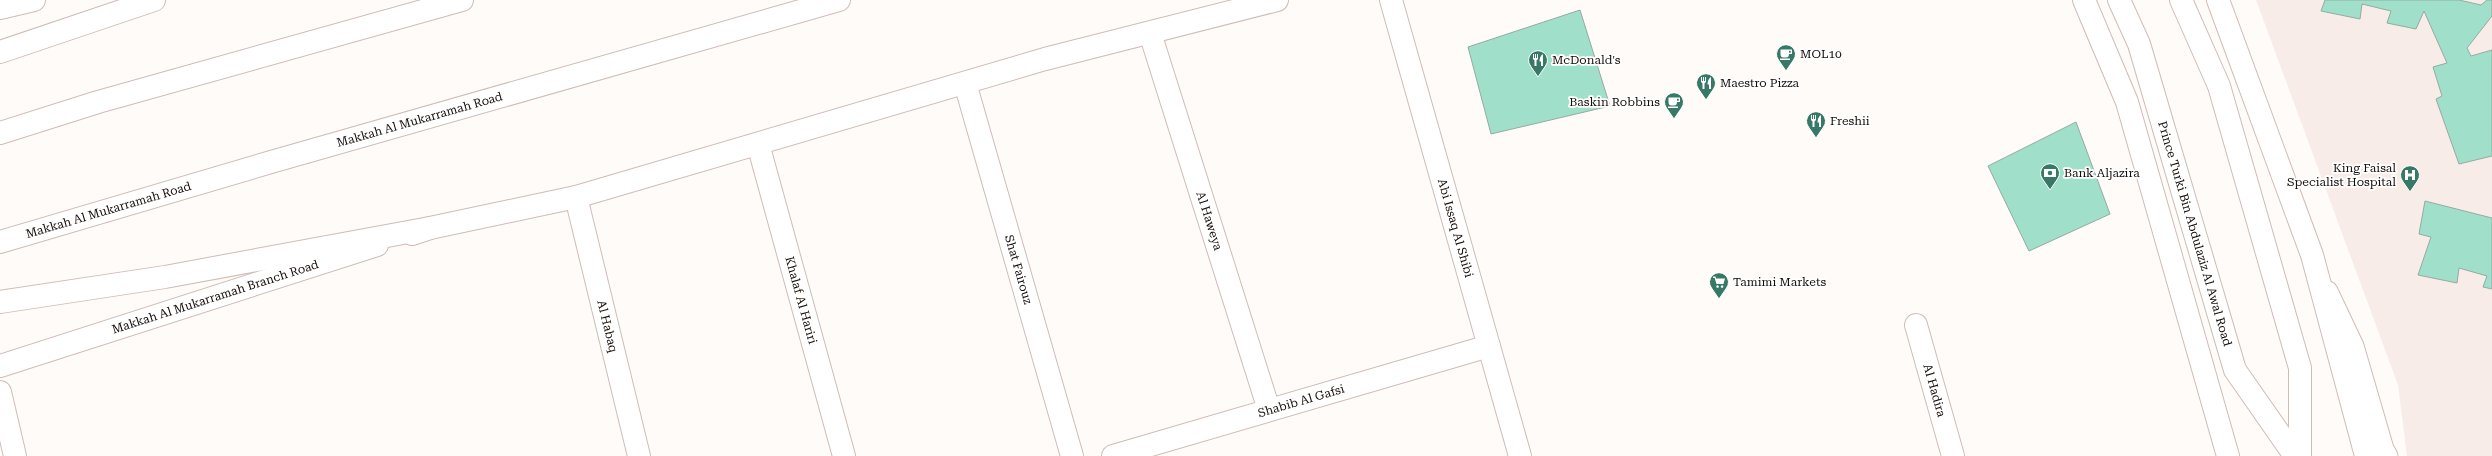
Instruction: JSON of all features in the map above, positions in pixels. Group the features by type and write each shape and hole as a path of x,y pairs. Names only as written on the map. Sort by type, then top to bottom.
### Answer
{"main road":[{"path":"0,8 34,0"},
{"path":"0,52 154,0"},
{"path":"0,133 106,100 462,0"},
{"name":"Makkah Al Mukarramah Road","path":"0,242 271,162 839,0"},
{"path":"0,302 165,277 430,228 576,197 965,83 1277,0"},
{"name":"Abi Issaq Al Shibi","path":"1391,0 1520,456"},
{"path":"2084,0 2126,102 2228,456"},
{"name":"Prince Turki Bin Abdulaziz Al Awal Road","path":"2119,0 2140,44 2235,370 2295,456"},
{"path":"2181,0 2219,86 2300,368 2300,456"},
{"path":"2218,0 2312,255 2366,456"},
{"name":"Al Haweya","path":"1150,33 1269,410"},
{"name":"Shat Fairouz","path":"965,83 1072,456"},
{"name":"Khalaf Al Hariri","path":"758,144 844,456"},
{"name":"Al Habaq","path":"576,197 639,456"},
{"name":"Makkah Al Mukarramah Branch Road","path":"0,366 430,228"},
{"name":"Al Hadira","path":"1916,325 1953,456"},
{"name":"Shabib Al Gafsi","path":"1113,456 1488,346"},
{"path":"0,392 16,456"}],"lane":[{"path":"2312,255 2354,346 2384,449 2388,456"}],"shaded area":[{"name":"King Faisal Specialist Hospital","path":"2256,0 2492,0 2492,456 2407,456 2398,385"}],"building":[{"path":"2325,0 2459,0 2481,5 2487,0 2492,0 2492,16 2467,48 2471,56 2492,50 2492,156 2459,164 2436,99 2442,96 2433,67 2447,63 2424,11 2416,29 2387,23 2391,11 2362,4 2360,19 2321,11"},
{"name":"McDonald's","path":"1580,10 1610,106 1491,134 1468,47"},
{"name":"Bank Aljazira","path":"2076,122 2110,214 2029,251 1988,166"},
{"path":"2425,201 2492,218 2492,289 2483,287 2487,276 2459,268 2457,283 2418,275 2431,237 2419,234"}],"place":[{"name":"MOL10","path":"1786,71"},
{"name":"McDonald's","path":"1538,77"},
{"name":"Maestro Pizza","path":"1706,100"},
{"name":"Baskin Robbins","path":"1674,119"},
{"name":"Freshii","path":"1816,138"},
{"name":"Bank Aljazira","path":"2050,190"},
{"name":"King Faisal Specialist Hospital","path":"2410,192"},
{"name":"Tamimi Markets","path":"1719,299"}]}
